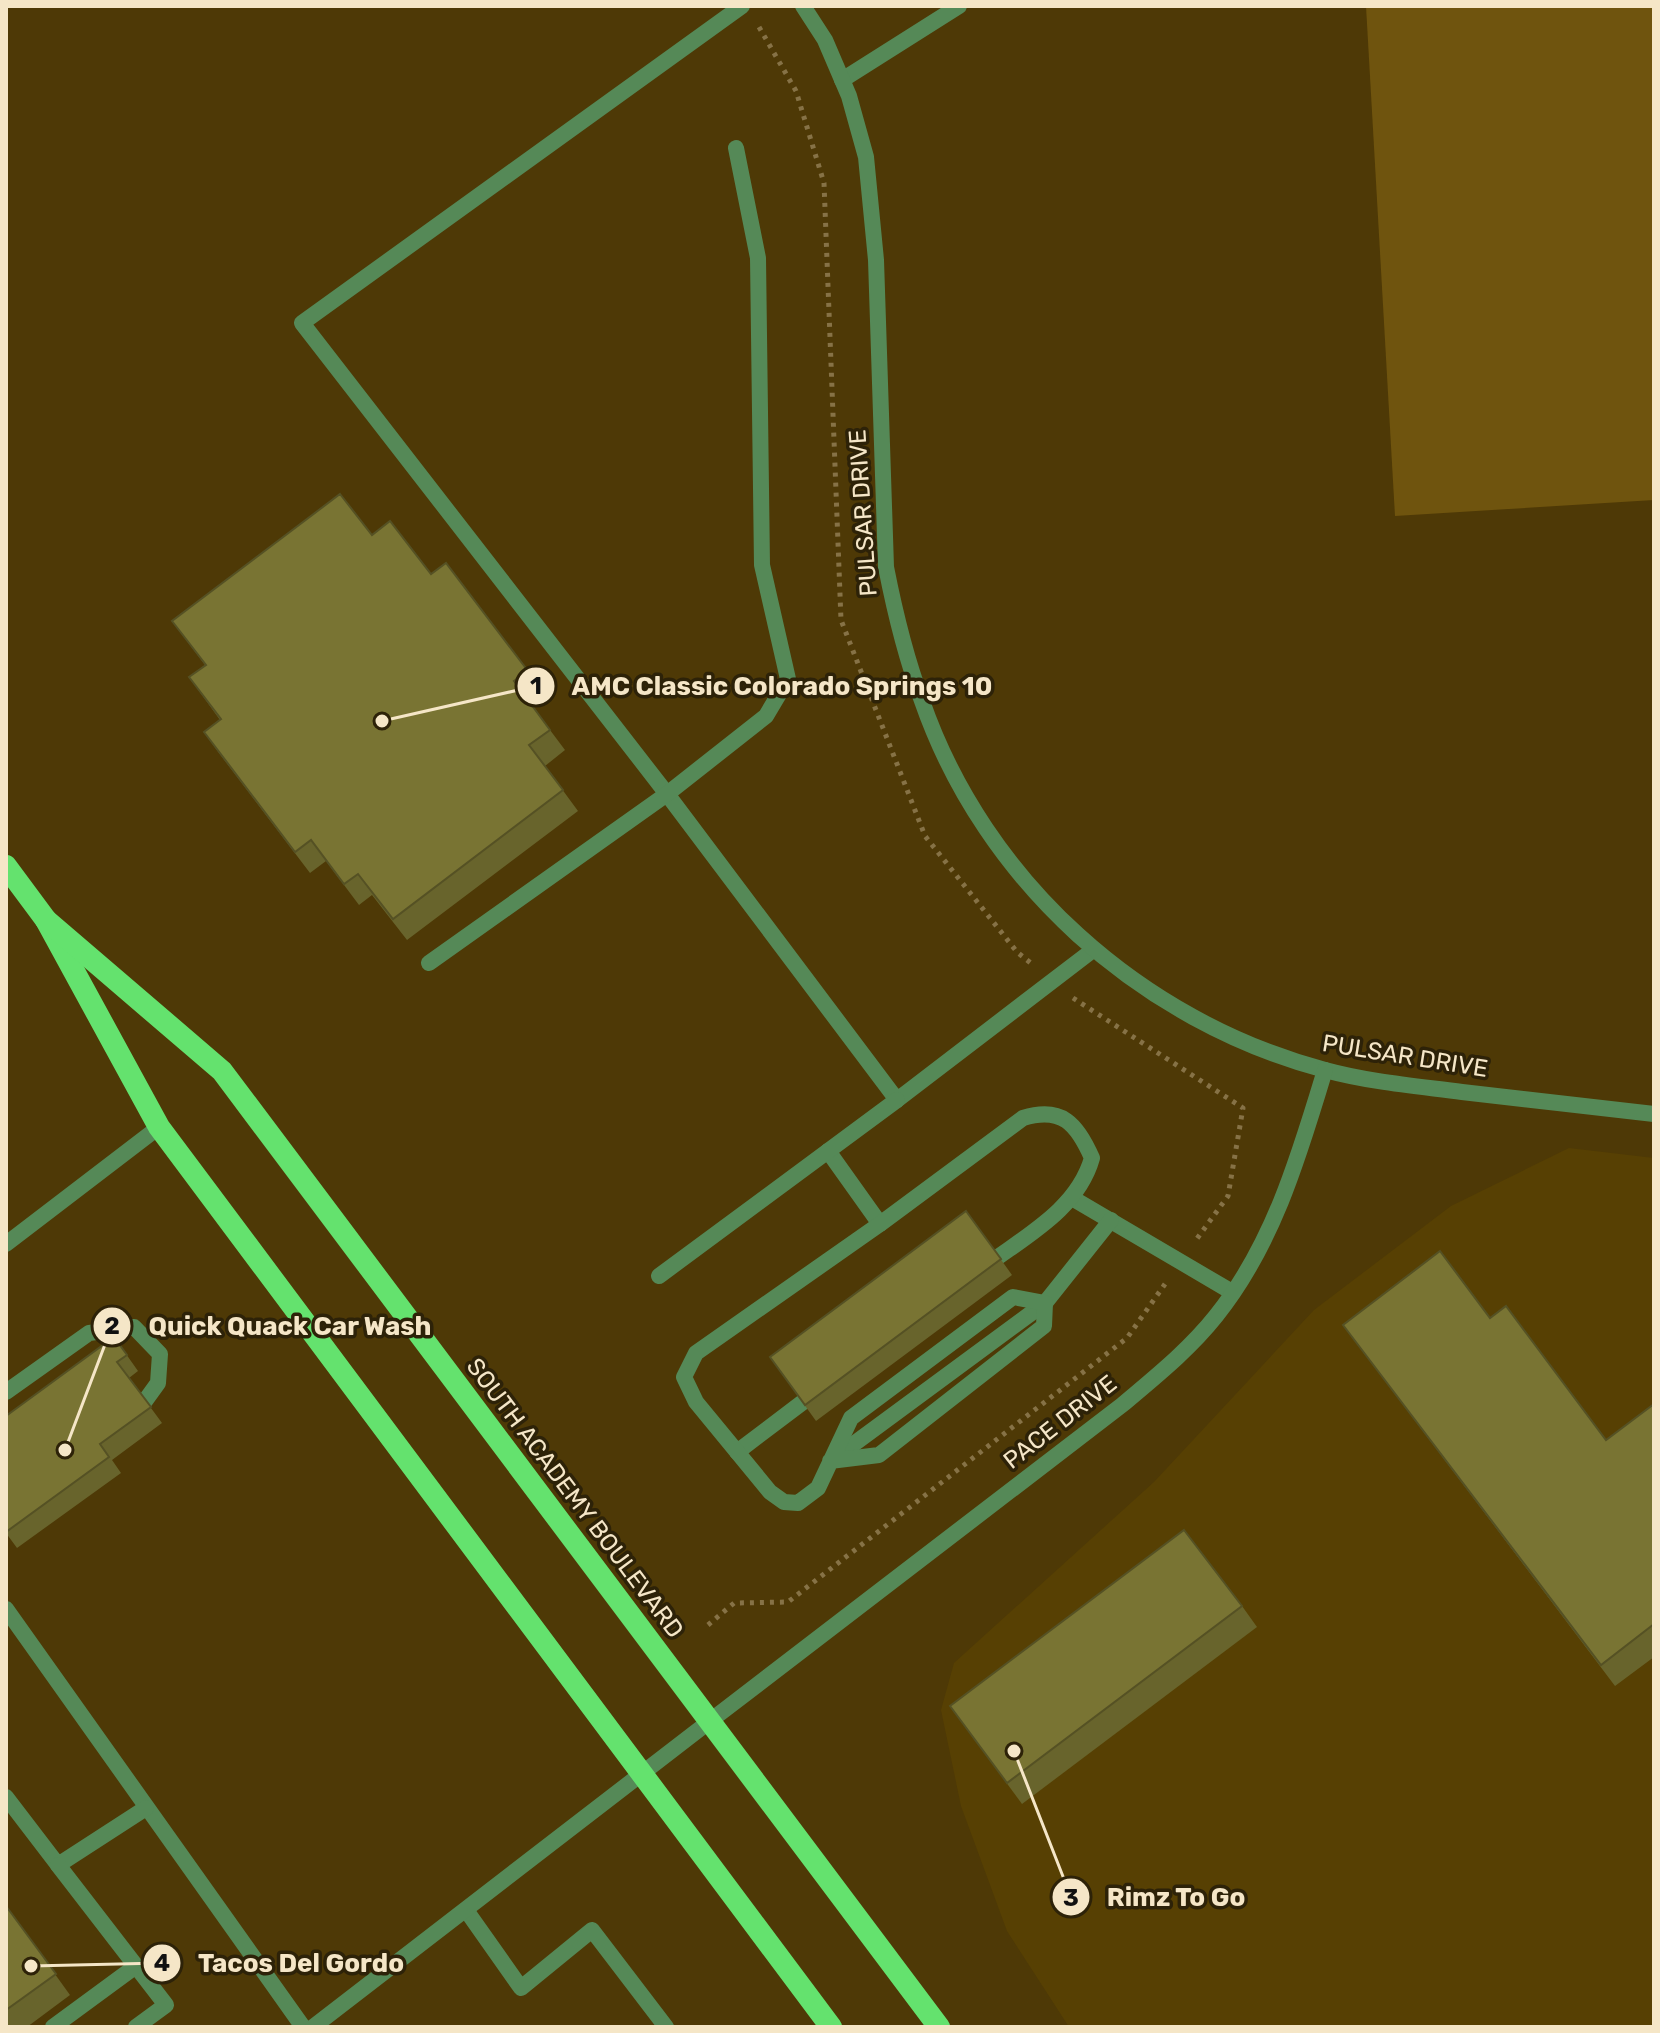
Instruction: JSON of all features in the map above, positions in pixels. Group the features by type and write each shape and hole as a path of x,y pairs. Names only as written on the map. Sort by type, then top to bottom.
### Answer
{"highway":[{"name":"SOUTH ACADEMY BOULEVARD","path":"6,866 46,920 159,1127 831,2027"},
{"name":"SOUTH ACADEMY BOULEVARD","path":"46,920 222,1071 939,2027"}],"street":[{"name":"PULSAR DRIVE","path":"803,6 825,40 842,80 866,157 872,205 886,567 909,663 923,705 943,749 988,830 1056,916 1093,950 1181,1012 1238,1040 1325,1070 1394,1084 1654,1114"},
{"path":"842,80 959,6"},
{"path":"748,12 302,323 667,794 897,1100"},
{"path":"429,963 667,794 766,716 788,679 762,565 758,258 736,148"},
{"path":"659,1276 1093,950"},
{"name":"PACE DRIVE","path":"313,2027 1122,1405 1178,1358 1217,1315 1279,1208 1325,1070"},
{"path":"998,1257 1072,1198 1087,1175 1092,1158 1081,1133 1061,1116 1042,1112 1008,1128 880,1224 696,1353 686,1367 684,1377 696,1402 770,1492 784,1502 798,1503 818,1488 851,1418 1013,1297 1045,1303"},
{"path":"6,1244 159,1127"},
{"path":"828,1151 880,1224"},
{"path":"1072,1198 1232,1292"},
{"path":"830,1461 1045,1303 1111,1220"},
{"path":"830,1461 879,1455 892,1446 1044,1326 1045,1303"},
{"path":"6,1392 89,1333 134,1327 160,1354 158,1383 145,1401"},
{"path":"737,1452 803,1402"},
{"path":"6,1609 303,2027"},
{"path":"6,1797 166,2005 136,2027"},
{"path":"58,1865 146,1808"},
{"path":"466,1910 521,1988 592,1930 666,2027"},
{"path":"53,2027 136,1966"}],"path":[{"path":"708,1625 734,1603 788,1602 1127,1338 1228,1196 1243,1108 1083,1006 1017,952 925,836 841,620 824,183 796,91 748,12"}],"shaded area":[{"path":"1366,6 1654,6 1654,500 1395,516"},
{"path":"1569,1148 1654,1158 1654,2027 1069,2027 1007,1931 961,1806 941,1710 954,1663 1154,1482 1314,1310 1451,1206"}],"building":[{"path":"340,494 372,535 390,521 431,574 446,563 528,671 514,681 550,730 529,745 563,790 393,919 358,874 344,884 311,840 295,852 204,732 221,719 189,677 206,665 172,621"},
{"path":"966,1211 1001,1259 805,1405 770,1357"},
{"path":"1440,1251 1490,1318 1506,1306 1606,1440 1654,1404 1654,1624 1601,1665 1343,1325"},
{"path":"114,1337 127,1355 117,1362 151,1407 100,1444 109,1457 6,1532 6,1416"},
{"path":"1184,1530 1242,1606 1007,1783 950,1706"},
{"path":"6,1906 56,1974 6,2010"}],"place":[{"name":"AMC Classic Colorado Springs 10","path":"382,721"},
{"name":"Quick Quack Car Wash","path":"65,1450"},
{"name":"Rimz To Go","path":"1014,1751"},
{"name":"Tacos Del Gordo","path":"31,1966"}]}
